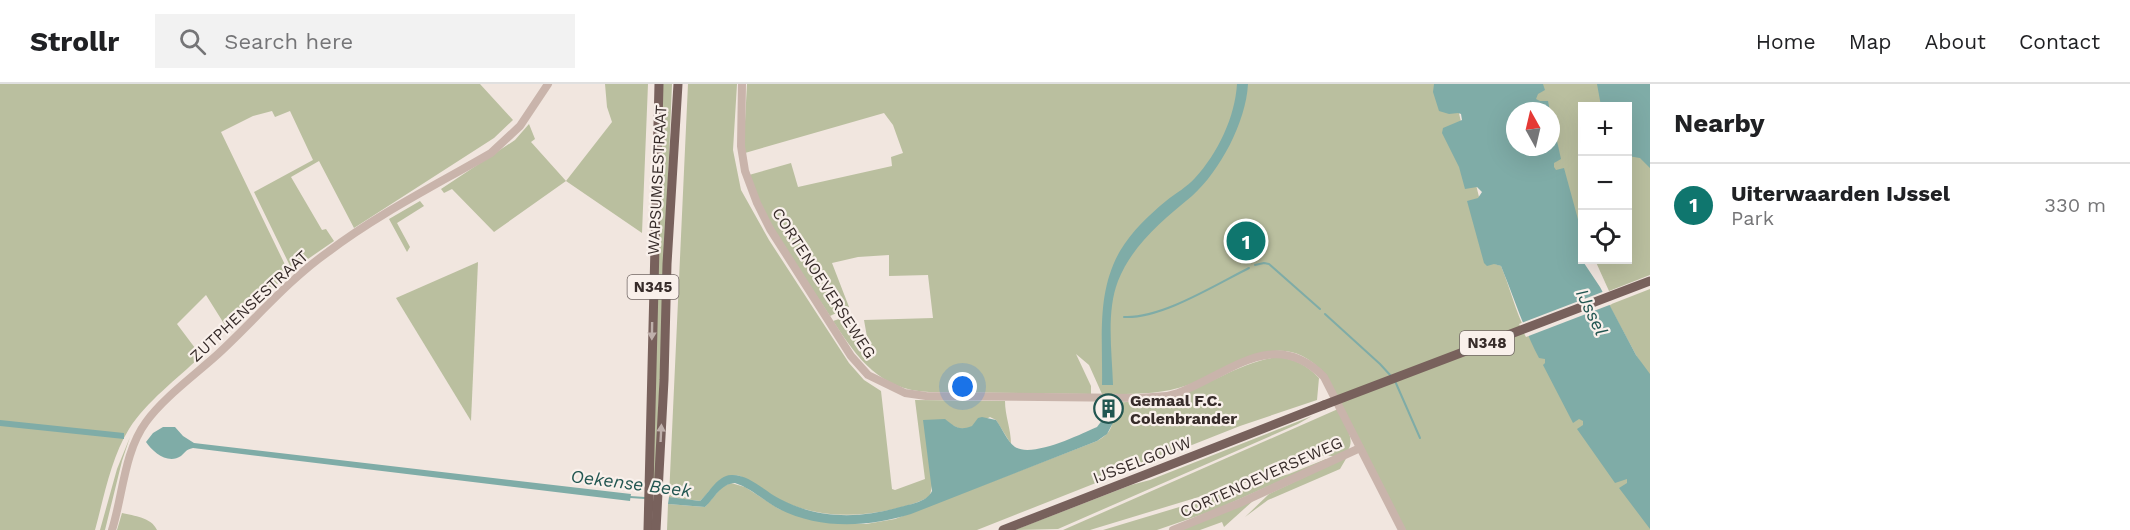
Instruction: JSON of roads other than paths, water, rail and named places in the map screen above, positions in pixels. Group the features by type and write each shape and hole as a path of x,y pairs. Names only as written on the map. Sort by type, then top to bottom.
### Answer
{"main road":[{"name":"WAPSUMSESTRAAT","path":"656,530 653,491 659,84"},
{"name":"WAPSUMSESTRAAT","path":"653,491 664,380 667,264 678,84"},
{"name":"IJSSELGOUW","path":"1003,530 1650,281"},
{"name":"WAPSUMSESTRAAT","path":"648,530 653,503"}],"street":[{"name":"ZUTPHENSESTRAAT","path":"112,530 133,447 146,423 160,407 296,277 328,251 370,223 490,153 507,140 520,126 548,84"},
{"name":"CORTENOEVERSEWEG","path":"742,84 740,126 742,155 746,176 757,203 770,229 851,357 868,375 905,393 920,396 1139,398 1178,393 1258,356 1279,353 1292,355 1309,364 1324,377 1402,530"},
{"name":"CORTENOEVERSEWEG","path":"1173,530 1240,503 1360,448"}],"water":[{"path":"1237,84 1248,84 1246,99 1237,130 1221,160 1202,186 1140,244 1118,281 1111,319 1113,385 1102,385 1102,316 1112,267 1135,230 1160,206 1192,181 1211,157 1229,122"},
{"name":"IJssel","path":"1434,84 1543,84 1545,90 1538,94 1536,99 1548,102 1506,102 1506,156 1560,154 1561,159 1554,163 1554,167 1556,170 1564,168 1578,219 1578,264 1585,264 1600,287 1636,355 1650,374 1650,529 1619,488 1627,483 1627,479 1615,483 1577,429 1583,425 1583,421 1579,419 1573,423 1543,365 1545,359 1539,358 1533,347 1501,266 1494,264 1487,266 1484,263 1467,201 1478,198 1482,192 1477,187 1465,189 1459,167 1442,133 1443,128 1462,120 1461,114 1439,111 1433,92"},
{"path":"1597,84 1650,84 1650,168 1640,158 1632,157 1632,102 1600,102"},
{"path":"978,418 996,420 1012,444 1023,450 1044,448 1068,440 1097,427 1103,419 1114,421 1107,434 1097,441 911,514 878,522 828,523 795,516 735,483 725,486 705,507 668,504 669,497 700,501 722,478 738,475 794,506 824,513 870,514 914,504 926,498 932,491 923,420 945,419 955,426 964,428 972,426"},
{"path":"0,420 124,433 124,439 0,426"},
{"path":"163,427 175,427 194,443 631,494 630,501 193,448 171,459 161,456 146,442 153,433"}],"waterway":[{"path":"1255,265 1269,264 1320,309"},
{"path":"1124,317 1154,313 1171,307 1249,268"},
{"path":"1325,314 1391,376"},
{"path":"1395,381 1420,438"},
{"name":"Oekense Beek","path":"630,497 645,498"}],"place":[{"name":"Uiterwaarden IJssel","path":"1246,241"},
{"name":"Gemaal F.C. Colenbrander","path":"1109,409"}]}
